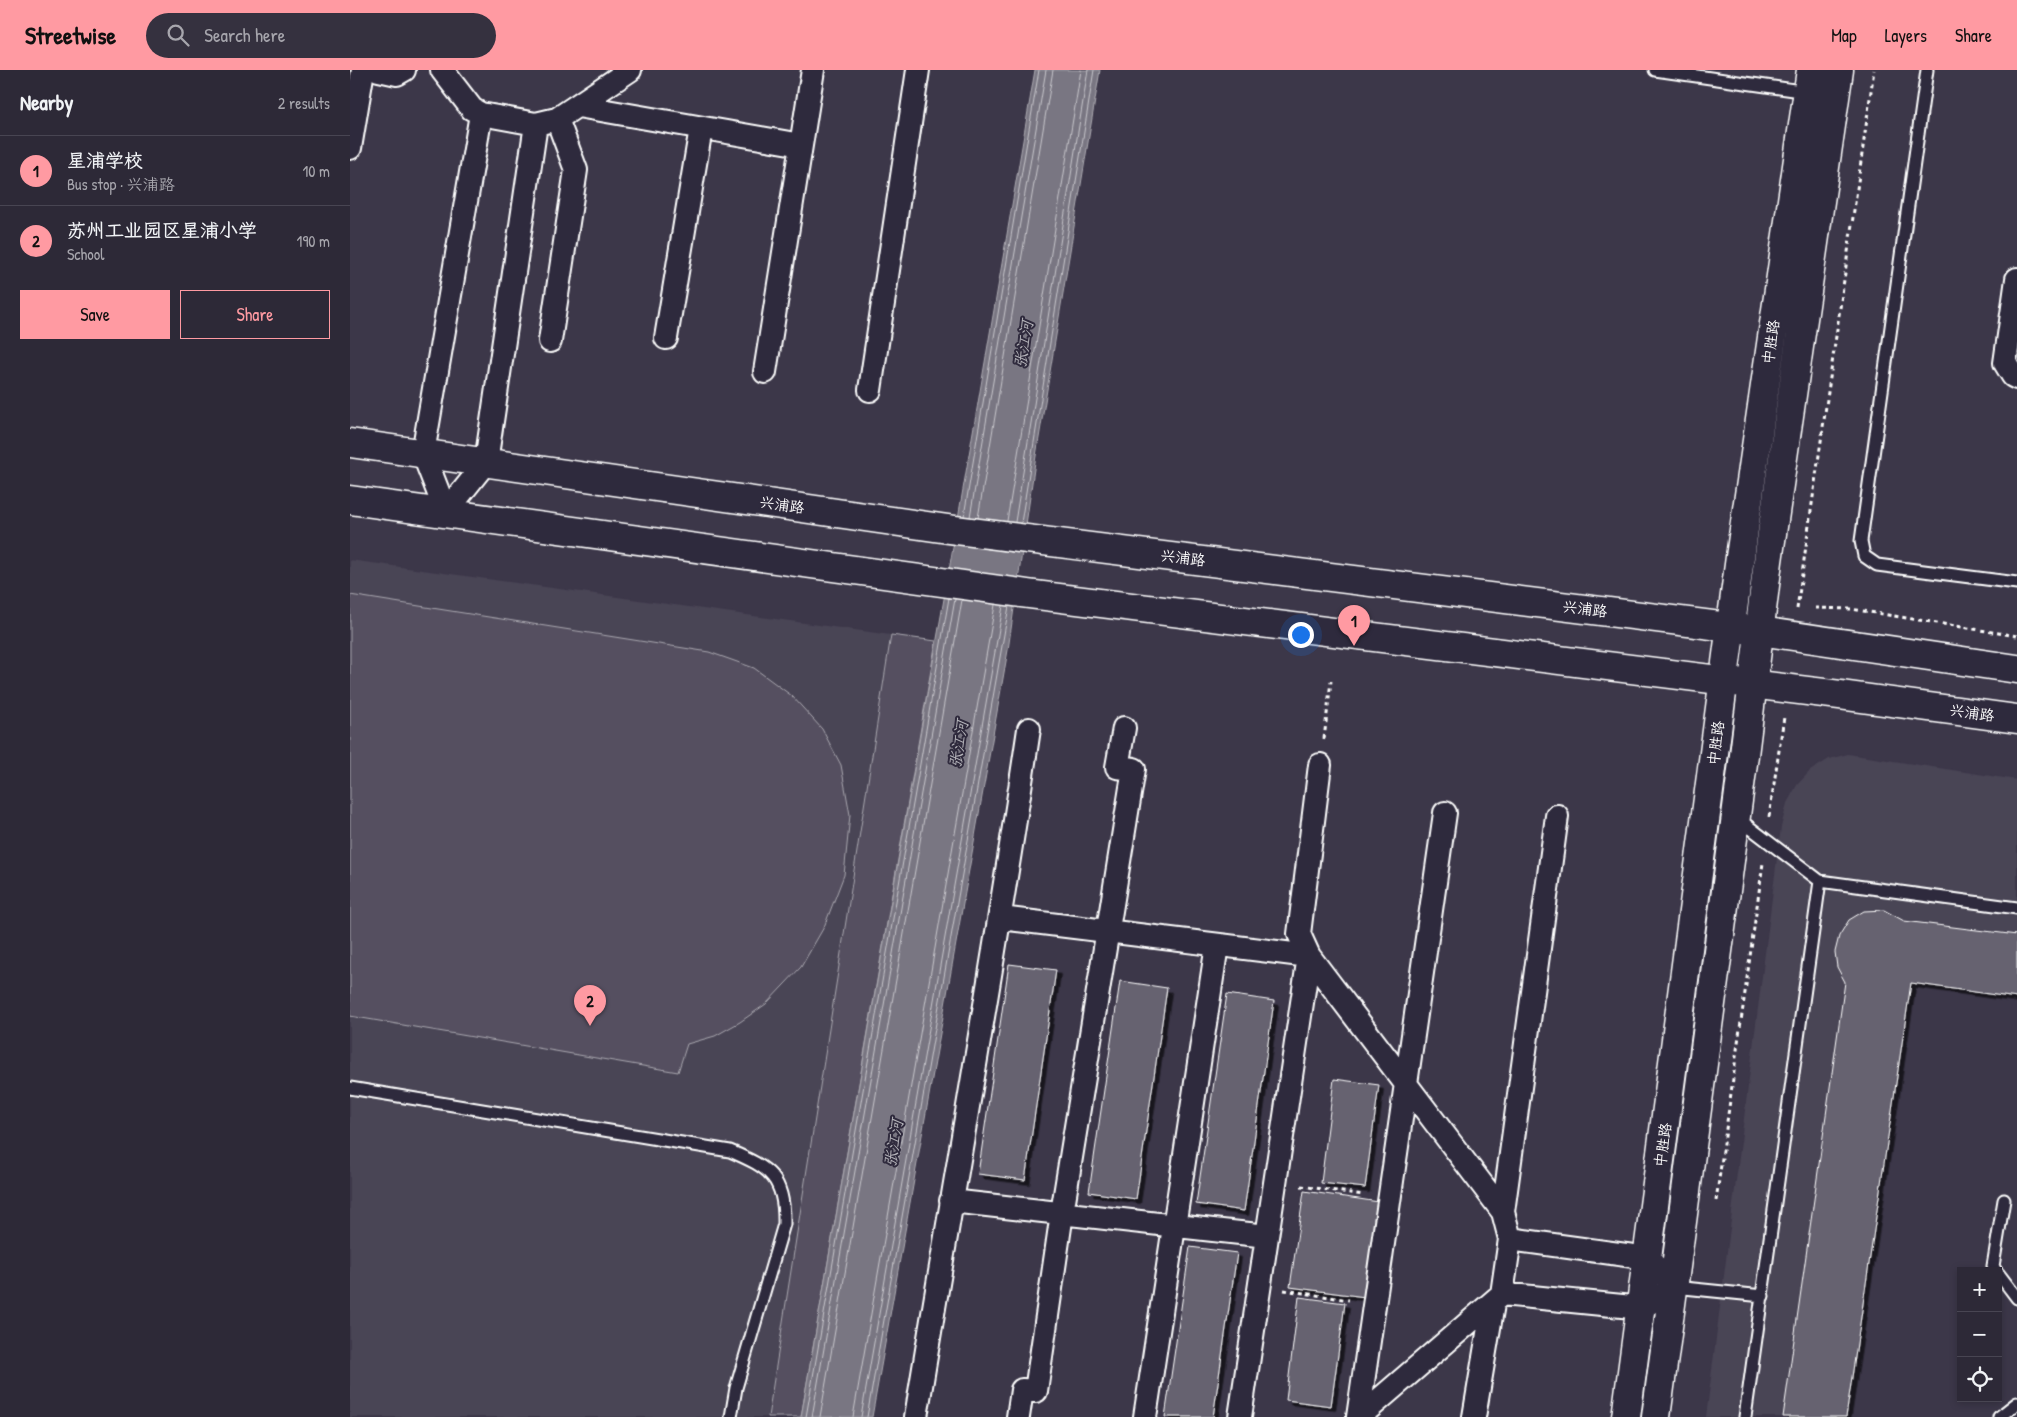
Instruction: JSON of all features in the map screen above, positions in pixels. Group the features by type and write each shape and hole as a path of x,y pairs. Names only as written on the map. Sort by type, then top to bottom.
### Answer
{"main road":[{"name":"中胜路","path":"1656,1417 1735,817 1744,763 1752,684 1836,72"},
{"name":"中胜路","path":"1626,1417 1642,1308 1723,680 1809,82"},
{"name":"兴浦路","path":"350,444 948,529 1760,630 2017,669"},
{"name":"兴浦路","path":"350,500 1028,594 1788,688 2017,719"}],"street":[{"path":"350,148 363,70"},
{"path":"379,70 398,74 404,70"},
{"path":"442,70 472,109 482,114 546,122 578,106 630,70"},
{"path":"765,372 813,70"},
{"path":"870,390 918,70"},
{"path":"578,106 801,145"},
{"path":"446,512 423,453 482,114"},
{"path":"546,122 576,170 550,341"},
{"path":"446,512 486,462 546,122"},
{"path":"666,338 701,128"},
{"path":"2017,279 2005,364 2013,376 2017,378"},
{"path":"1018,1417 1022,1390 1036,1391 1062,1213 1134,769 1117,767 1124,728"},
{"path":"916,1417 951,1201 1001,918 1029,729"},
{"path":"1320,765 1299,934 1310,956 1503,1212"},
{"path":"1359,1417 1445,813"},
{"path":"1474,1417 1510,1239 1503,1212 1557,816"},
{"path":"1001,918 1310,956"},
{"path":"1145,1417 1176,1226 1217,945"},
{"path":"1240,1417 1310,956"},
{"path":"951,1201 1267,1236"},
{"path":"1359,1417 1497,1299 1642,1308 1674,1287 1648,1258 1510,1239"}],"lane":[{"path":"1654,70 1809,82 1836,72"},
{"path":"1927,70 1861,541 1864,556 1877,565 2017,583"},
{"path":"1735,817 1820,881 2017,908"},
{"path":"1746,1417 1820,881"},
{"path":"350,1088 730,1151 758,1163 779,1184 785,1205 784,1224 736,1388 732,1417"},
{"path":"1994,1267 2004,1200"},
{"path":"2002,1278 2017,1298"},
{"path":"1674,1287 1762,1296"},
{"path":"1999,1417 2017,1403"}],"path":[{"path":"1794,636 1874,70"},
{"path":"1320,765 1331,681"},
{"path":"1715,1210 1788,688"},
{"path":"1275,1182 1390,1199"},
{"path":"1259,1287 1375,1303"}],"shaded area":[{"path":"350,560 891,635 768,1417 350,1417"},
{"path":"350,595 709,652 754,668 792,696 822,729 841,765 850,815 844,875 824,927 801,967 766,1004 740,1022 715,1036 687,1044 678,1072 350,1016"},
{"path":"891,635 936,641 801,1417 768,1417"},
{"path":"1848,754 2017,780 2017,998 1911,983 1846,1417 1706,1417 1781,827 1787,803 1797,785 1810,771 1829,759"}],"water":[{"name":"张江河","path":"1035,70 1100,70 1035,462 1008,650 872,1417 801,1417 948,575"}],"building":[{"path":"1884,910 1904,921 2017,935 2017,998 1911,983 1846,1417 1783,1417 1845,982 1837,967 1835,952 1839,936 1849,920 1864,911"},
{"path":"1009,964 1056,970 1025,1180 978,1174"},
{"path":"1120,981 1167,988 1136,1199 1089,1192"},
{"path":"1227,994 1274,1001 1244,1211 1196,1204"},
{"path":"1334,1079 1379,1085 1365,1188 1321,1183"},
{"path":"1304,1191 1379,1202 1365,1297 1290,1287"},
{"path":"1190,1247 1237,1253 1213,1417 1165,1417"},
{"path":"1299,1297 1345,1303 1331,1406 1286,1400"}],"place":[{"name":"星浦学校","path":"1354,646"},
{"name":"苏州工业园区星浦小学","path":"590,1026"}]}
